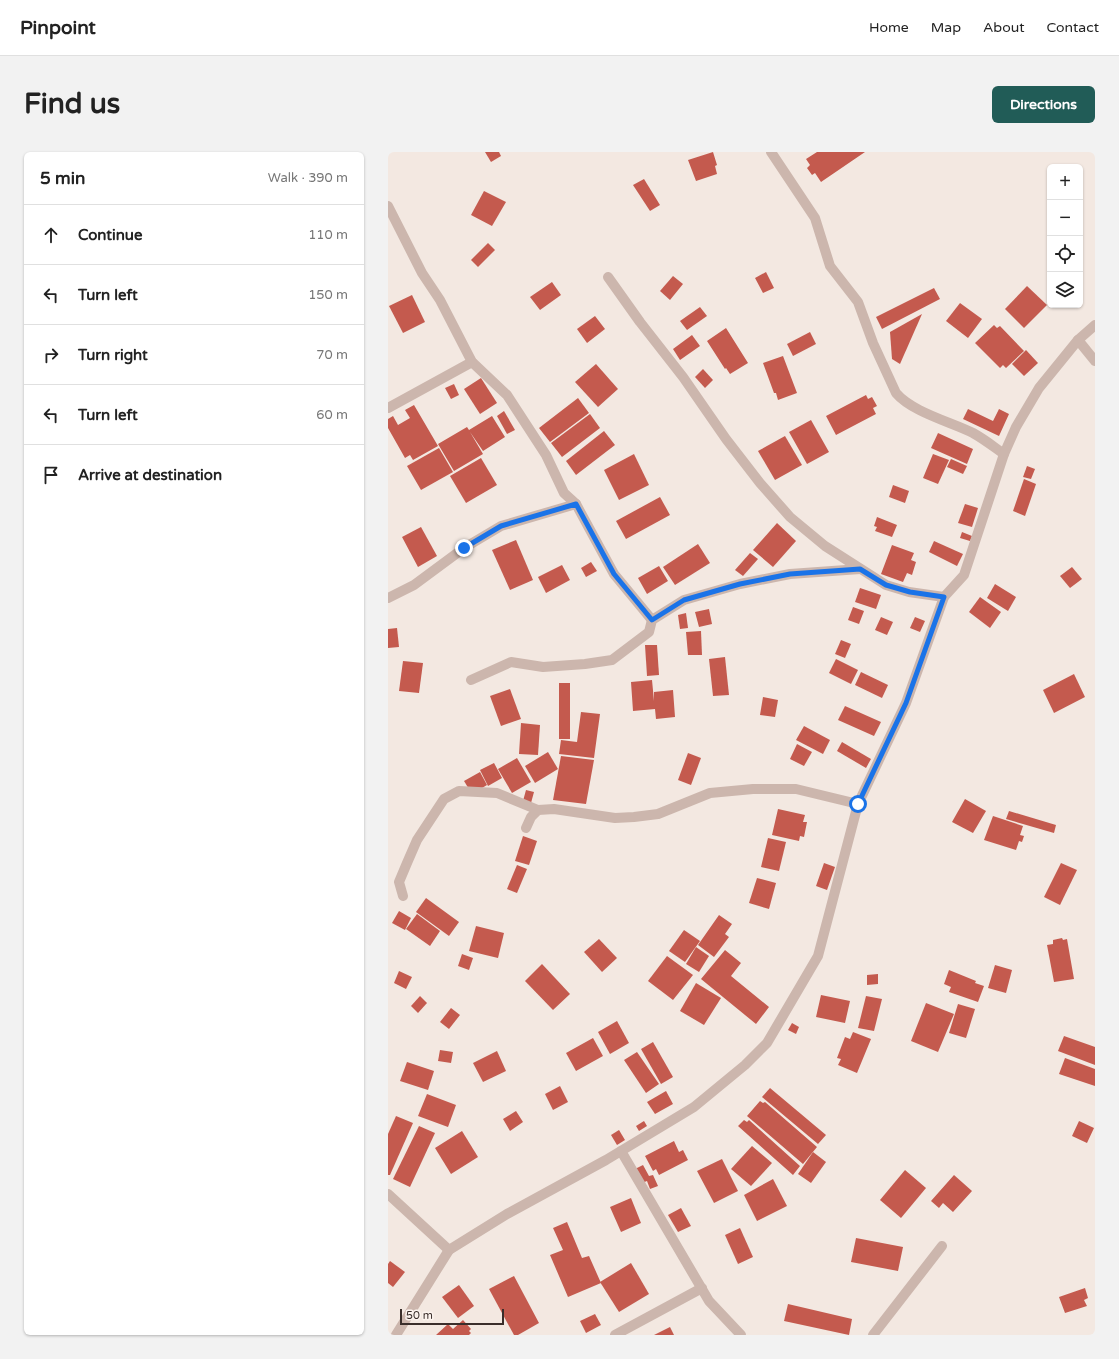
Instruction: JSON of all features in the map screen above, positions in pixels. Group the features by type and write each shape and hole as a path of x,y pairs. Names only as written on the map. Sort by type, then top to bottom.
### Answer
{"street":[{"path":"771,152 815,218 830,266 858,302 873,343 896,393 901,399 927,414 974,434 1004,454"},
{"path":"388,206 422,273 440,300 472,362 507,395 546,455 564,493 576,504 614,574 652,620"},
{"path":"608,277 640,322 683,377 726,439 760,483 790,517 825,546 886,585 910,592 944,597"},
{"path":"396,1335 449,1250 508,1214 621,1151 694,1107 745,1065 767,1043 818,956 858,804 906,703 944,597 964,575 1004,454 1016,427 1039,388 1078,340 1095,325"},
{"path":"1078,340 1095,361"},
{"path":"388,408 472,362"},
{"path":"388,598 414,584 464,548 501,526 576,504"},
{"path":"471,680 511,662 543,667 585,664 612,660 649,632 652,620 684,600 740,584 790,574 860,569"},
{"path":"403,896 399,882 416,840 444,799 459,791 497,793 538,810 554,808 615,818 634,818 658,814 710,793 753,789 796,789 858,804"},
{"path":"526,828 531,817 538,810"},
{"path":"621,1151 709,1300 741,1335"},
{"path":"388,1194 449,1250"},
{"path":"873,1335 942,1246"},
{"path":"615,1335 702,1288"}],"building":[{"path":"485,152 499,152 501,156 491,162"},
{"path":"713,152 717,165 715,166 717,174 696,181 688,160"},
{"path":"817,152 865,152 821,182 815,173 812,175 807,168 810,165 806,159"},
{"path":"644,179 660,205 650,211 633,185"},
{"path":"484,191 506,202 492,226 471,215"},
{"path":"488,243 495,250 478,267 471,260"},
{"path":"766,272 774,288 763,293 755,278"},
{"path":"673,276 683,284 670,300 660,291"},
{"path":"552,282 561,295 540,310 530,297"},
{"path":"1027,286 1047,305 1024,328 1005,309"},
{"path":"934,288 940,299 882,329 876,317"},
{"path":"412,295 425,322 403,333 389,306"},
{"path":"960,303 982,319 968,338 946,321"},
{"path":"700,307 707,316 687,330 680,321"},
{"path":"922,314 900,364 892,359 890,332"},
{"path":"595,316 605,329 587,343 577,329"},
{"path":"994,325 997,328 1000,326 1024,351 1006,368 1003,365 1000,368 975,343"},
{"path":"726,328 748,363 730,374 726,368 725,369 707,341"},
{"path":"810,332 816,344 793,356 787,344"},
{"path":"692,335 700,346 680,360 673,349"},
{"path":"1026,350 1038,363 1024,376 1012,364"},
{"path":"783,356 797,393 778,400 763,363"},
{"path":"596,364 618,389 598,407 575,382"},
{"path":"703,369 713,380 705,388 695,377"},
{"path":"481,378 497,403 480,414 464,389"},
{"path":"454,384 459,395 451,399 445,388"},
{"path":"866,395 868,399 872,397 877,406 873,408 876,414 836,435 826,416"},
{"path":"578,398 589,413 550,442 539,428"},
{"path":"414,405 438,446 413,460 410,455 405,458 388,428 388,419 393,416 398,425 410,418 405,410"},
{"path":"968,409 993,421 999,409 1009,414 999,436 963,419"},
{"path":"504,411 515,430 507,434 497,416"},
{"path":"590,414 600,428 562,457 551,443"},
{"path":"492,416 505,437 483,451 470,432 483,454 454,471 438,444 467,427 469,430"},
{"path":"811,420 829,452 807,464 789,432"},
{"path":"604,431 615,445 576,475 566,461"},
{"path":"938,433 973,449 967,464 931,448"},
{"path":"785,436 802,465 775,480 758,451"},
{"path":"439,448 453,472 421,490 407,466"},
{"path":"634,454 649,485 619,500 604,470"},
{"path":"933,454 949,460 938,484 923,478"},
{"path":"481,458 497,485 466,503 450,476"},
{"path":"951,459 967,466 963,474 947,467"},
{"path":"1027,466 1035,469 1031,479 1023,477"},
{"path":"1024,479 1036,484 1025,516 1013,511"},
{"path":"893,485 909,491 905,503 889,497"},
{"path":"660,497 670,515 626,539 616,521"},
{"path":"965,504 978,508 972,527 958,523"},
{"path":"877,517 897,525 892,537 875,531 877,527 874,526"},
{"path":"777,523 796,541 773,567 753,550"},
{"path":"421,527 437,556 418,567 402,537"},
{"path":"962,532 972,536 970,541 960,538"},
{"path":"516,540 533,580 510,590 492,550"},
{"path":"934,541 963,554 957,566 929,552"},
{"path":"698,544 710,563 675,585 663,567"},
{"path":"892,545 914,553 911,560 916,562 912,575 907,573 903,582 881,574"},
{"path":"750,553 758,559 743,576 735,570"},
{"path":"591,562 597,571 586,577 581,568"},
{"path":"562,565 570,580 546,593 538,577"},
{"path":"659,566 668,581 647,594 638,578"},
{"path":"1072,567 1082,579 1070,588 1060,576"},
{"path":"995,584 1016,597 1008,611 987,598"},
{"path":"860,588 881,595 876,609 855,602"},
{"path":"980,597 1001,612 990,628 969,612"},
{"path":"853,607 864,611 859,624 848,620"},
{"path":"709,609 712,624 699,627 695,612"},
{"path":"686,613 688,628 680,629 678,615"},
{"path":"881,617 893,622 887,635 875,630"},
{"path":"915,617 925,621 920,632 910,628"},
{"path":"397,628 399,647 388,648 388,629"},
{"path":"701,631 702,655 688,655 686,632"},
{"path":"841,640 851,644 845,658 835,654"},
{"path":"645,645 657,645 659,675 647,676"},
{"path":"725,657 729,695 713,696 709,659"},
{"path":"836,659 858,670 851,684 829,673"},
{"path":"403,661 423,663 419,693 399,691"},
{"path":"861,672 888,685 882,698 855,685"},
{"path":"1074,674 1085,697 1054,713 1043,690"},
{"path":"652,680 654,701 654,692 673,690 675,717 656,719 655,709 633,711 631,682"},
{"path":"559,683 570,683 570,739 559,739"},
{"path":"510,689 521,719 501,726 490,696"},
{"path":"763,697 778,700 775,717 760,715"},
{"path":"845,706 881,722 874,736 838,720"},
{"path":"581,712 600,714 594,758 559,754 561,740 577,742"},
{"path":"521,723 540,725 538,755 519,754"},
{"path":"804,726 830,740 823,754 796,740"},
{"path":"842,742 871,759 866,768 837,751"},
{"path":"797,744 812,752 804,766 790,759"},
{"path":"548,752 558,769 535,783 525,766"},
{"path":"688,753 701,758 691,785 678,780"},
{"path":"561,756 594,760 586,804 553,800"},
{"path":"517,758 531,782 512,793 498,769"},
{"path":"494,763 502,778 488,786 480,770"},
{"path":"480,772 487,785 472,794 464,781"},
{"path":"526,790 534,792 531,803 523,801"},
{"path":"965,799 986,811 973,833 952,822"},
{"path":"778,809 805,815 803,822 807,822 804,837 800,836 799,841 772,835"},
{"path":"1009,811 1056,825 1054,833 1006,819"},
{"path":"993,816 1023,826 1020,835 1024,836 1022,842 1019,841 1016,850 984,840"},
{"path":"523,836 537,841 529,865 515,861"},
{"path":"768,838 786,842 779,871 761,867"},
{"path":"824,863 835,867 827,890 816,886"},
{"path":"1061,863 1077,870 1060,905 1044,897"},
{"path":"517,865 527,869 517,893 507,889"},
{"path":"757,878 776,883 769,909 749,903"},
{"path":"426,898 459,922 449,936 416,912"},
{"path":"399,911 411,918 405,930 392,923"},
{"path":"417,914 440,931 430,946 406,929"},
{"path":"719,915 732,924 725,934 729,937 714,957 698,945"},
{"path":"476,926 504,933 498,958 469,951"},
{"path":"684,930 700,941 685,962 669,951"},
{"path":"1062,938 1063,940 1067,939 1074,979 1054,982 1047,945 1053,944 1053,940"},
{"path":"599,939 617,958 602,972 584,952"},
{"path":"696,947 709,956 699,972 686,964"},
{"path":"725,950 741,963 731,976 769,1007 756,1024 701,979"},
{"path":"462,954 473,958 469,970 458,966"},
{"path":"667,956 693,975 673,1000 648,981"},
{"path":"542,964 570,994 553,1010 525,981"},
{"path":"995,965 1012,970 1006,993 988,988"},
{"path":"949,970 976,981 975,983 984,986 978,1002 949,992 951,987 944,984"},
{"path":"399,971 412,977 406,989 394,983"},
{"path":"878,974 878,984 867,985 867,975"},
{"path":"696,983 721,998 704,1025 680,1011"},
{"path":"821,995 850,1001 845,1023 816,1017"},
{"path":"420,996 427,1003 418,1013 411,1006"},
{"path":"866,996 882,999 874,1031 858,1028"},
{"path":"926,1003 954,1014 938,1052 911,1041"},
{"path":"958,1004 975,1009 966,1038 949,1033"},
{"path":"451,1008 460,1015 449,1029 440,1022"},
{"path":"617,1021 629,1043 610,1054 598,1032"},
{"path":"792,1023 799,1027 796,1034 788,1030"},
{"path":"853,1032 871,1039 857,1073 838,1065 841,1059 837,1058 845,1037 850,1039"},
{"path":"1064,1036 1095,1047 1095,1065 1058,1051"},
{"path":"593,1038 603,1056 576,1071 566,1053"},
{"path":"653,1042 673,1077 661,1084 641,1049"},
{"path":"440,1050 453,1052 451,1063 438,1061"},
{"path":"497,1051 506,1071 483,1082 473,1063"},
{"path":"637,1052 659,1084 646,1093 624,1060"},
{"path":"1065,1058 1095,1069 1095,1086 1059,1074"},
{"path":"407,1062 434,1071 428,1090 400,1081"},
{"path":"560,1086 568,1102 553,1110 545,1094"},
{"path":"770,1088 826,1135 818,1144 762,1097"},
{"path":"666,1091 673,1104 655,1114 647,1102"},
{"path":"427,1094 456,1105 448,1127 418,1116"},
{"path":"760,1101 763,1103 765,1102 817,1147 803,1164 747,1116"},
{"path":"516,1111 523,1122 510,1131 503,1119"},
{"path":"396,1116 413,1123 390,1175 388,1175 388,1134"},
{"path":"744,1120 747,1122 749,1120 800,1166 793,1175 738,1126"},
{"path":"644,1121 647,1126 639,1131 636,1126"},
{"path":"1079,1121 1094,1128 1087,1143 1072,1136"},
{"path":"419,1126 435,1133 410,1187 393,1179"},
{"path":"619,1130 625,1140 617,1145 611,1135"},
{"path":"462,1131 478,1157 451,1174 435,1148"},
{"path":"674,1141 679,1152 683,1150 688,1160 659,1175 656,1169 653,1171 645,1156"},
{"path":"752,1146 772,1163 751,1186 731,1169"},
{"path":"813,1152 826,1162 811,1183 798,1174"},
{"path":"722,1159 738,1191 714,1203 697,1171"},
{"path":"643,1165 649,1176 653,1175 658,1186 650,1189 647,1181 642,1183 635,1169"},
{"path":"905,1170 926,1188 901,1218 880,1200"},
{"path":"954,1175 972,1191 953,1212 943,1203 939,1208 931,1201"},
{"path":"773,1179 787,1206 757,1221 744,1195"},
{"path":"631,1198 641,1223 621,1232 610,1207"},
{"path":"681,1208 691,1226 678,1232 668,1215"},
{"path":"567,1222 582,1258 589,1256 601,1283 568,1297 550,1255 563,1250 553,1228"},
{"path":"740,1228 753,1257 738,1264 725,1235"},
{"path":"856,1238 903,1247 898,1271 851,1262"},
{"path":"390,1261 405,1272 393,1287 388,1283 388,1264"},
{"path":"631,1263 649,1294 619,1312 600,1282"},
{"path":"514,1276 539,1323 518,1335 514,1335 489,1289"},
{"path":"459,1285 474,1306 458,1318 442,1297"},
{"path":"1085,1288 1088,1298 1084,1300 1087,1306 1065,1313 1059,1297"},
{"path":"788,1304 852,1319 849,1335 784,1321"},
{"path":"595,1314 601,1325 586,1333 580,1321"},
{"path":"463,1320 471,1329 469,1331 471,1333 469,1335 436,1335 448,1324 453,1329"},
{"path":"670,1327 674,1335 654,1335"}],"route":[{"path":"464,548 501,526 576,504 614,574 652,620 684,600 740,584 790,574 860,569 886,585 910,592 944,597 906,703 858,804"}]}
